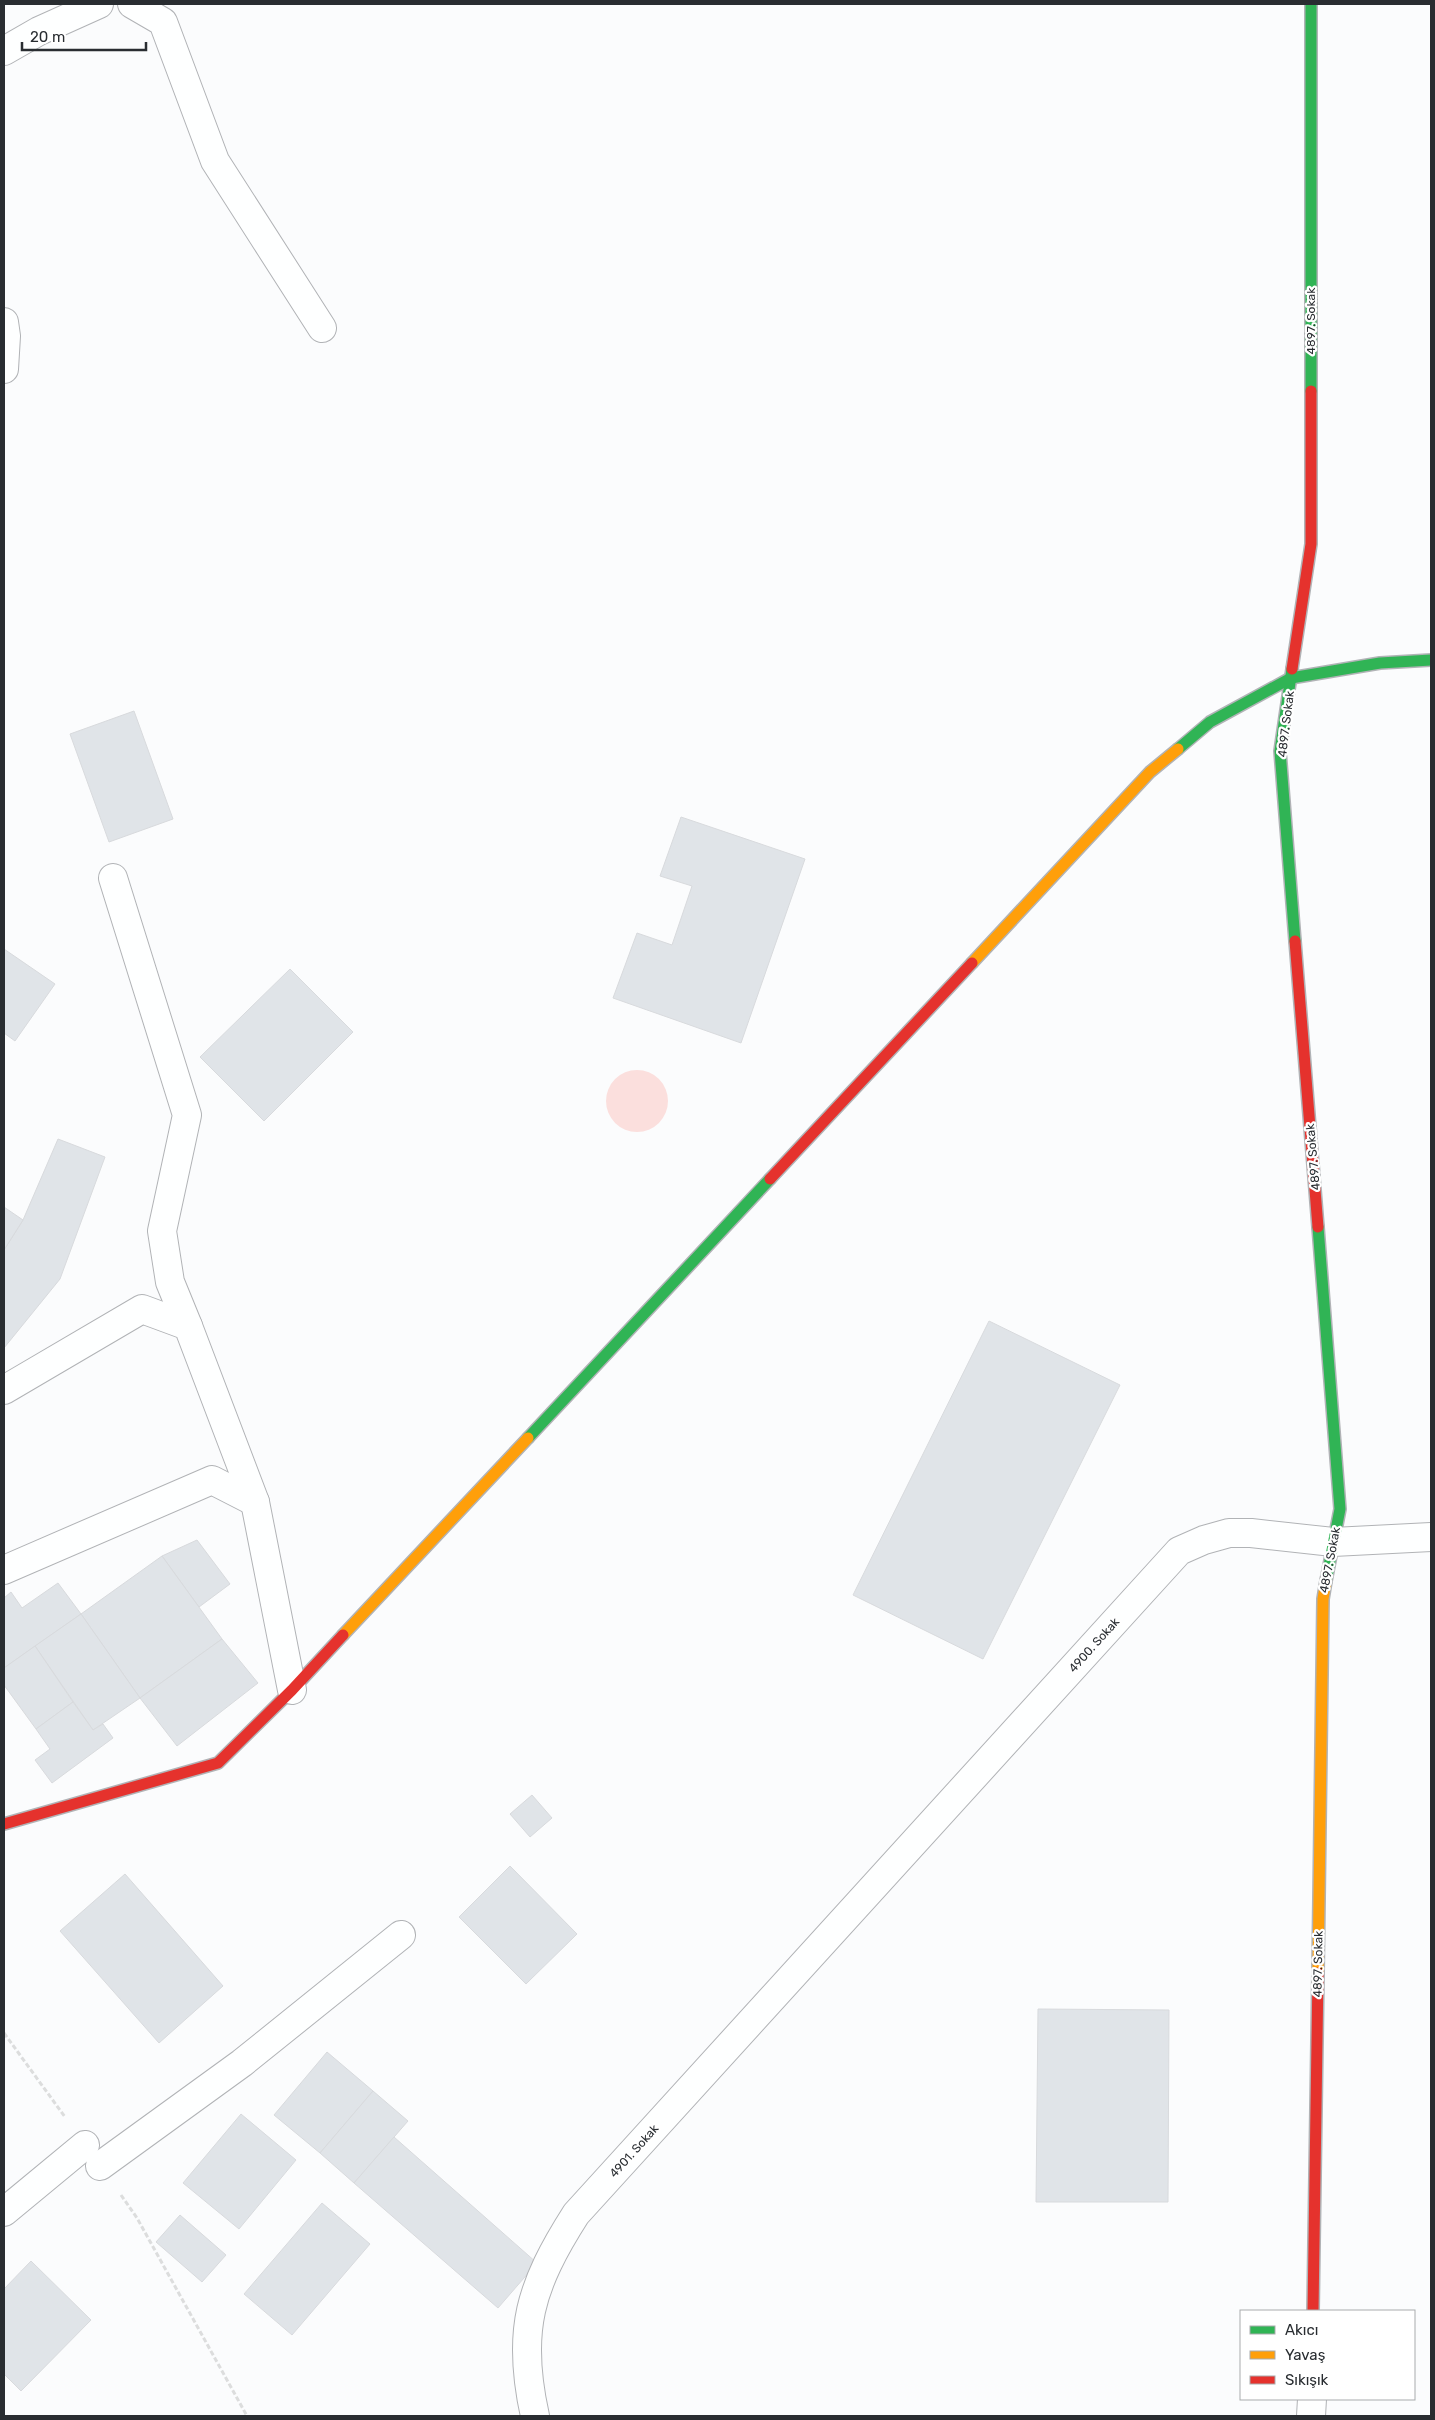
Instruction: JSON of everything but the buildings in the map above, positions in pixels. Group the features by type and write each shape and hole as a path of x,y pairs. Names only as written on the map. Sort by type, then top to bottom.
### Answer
{"street":[{"path":"4,51 39,31 99,4"},
{"path":"132,4 162,22 215,161 322,328"},
{"name":"4897. Sokak","path":"1311,4 1311,544 1280,751 1340,1509 1323,1598 1313,2310"},
{"path":"4,322 6,336 4,369"},
{"path":"4,1824 218,1763 292,1690 1150,772 1210,722 1291,678 1380,663 1431,660"},
{"path":"113,878 187,1114 162,1231 170,1282 255,1502 292,1690"},
{"path":"4,1390 142,1309 188,1326"},
{"path":"4,1570 212,1480 255,1502"},
{"name":"4900. Sokak","path":"837,1929 1179,1551 1204,1540 1228,1533 1251,1533 1333,1542 1431,1538"},
{"name":"4901. Sokak","path":"535,2416 528,2382 526,2329 539,2282 555,2247 576,2214 837,1929"},
{"path":"4,2212 92,2155 242,2063 400,1935"},
{"path":"1312,2400 1312,2416"}],"path":[{"path":"4,2033 137,2218 247,2416"}],"shaded area":[{"path":"637,1070 649,1072 659,1079 666,1089 668,1101 666,1113 659,1123 649,1130 637,1132 625,1130 615,1123 608,1113 606,1101 608,1089 615,1079 625,1072"}],"traffic: fast":[{"path":"1311,4 1311,391"},
{"path":"1178,749 1210,722 1291,678 1380,663 1431,660"},
{"path":"1292,669 1280,751 1295,941"},
{"path":"528,1438 770,1179"},
{"path":"1318,1227 1340,1509 1326,1581"}],"traffic: slow":[{"path":"972,963 1150,772 1178,749"},
{"path":"343,1635 528,1438"},
{"path":"1318,1973 1323,1599 1326,1581"}],"traffic: jam":[{"path":"1292,669 1311,544 1311,391"},
{"path":"1295,941 1318,1227"},
{"path":"770,1179 972,963"},
{"path":"4,1824 218,1763 292,1690 343,1635"},
{"path":"1313,2310 1318,1973"}]}
